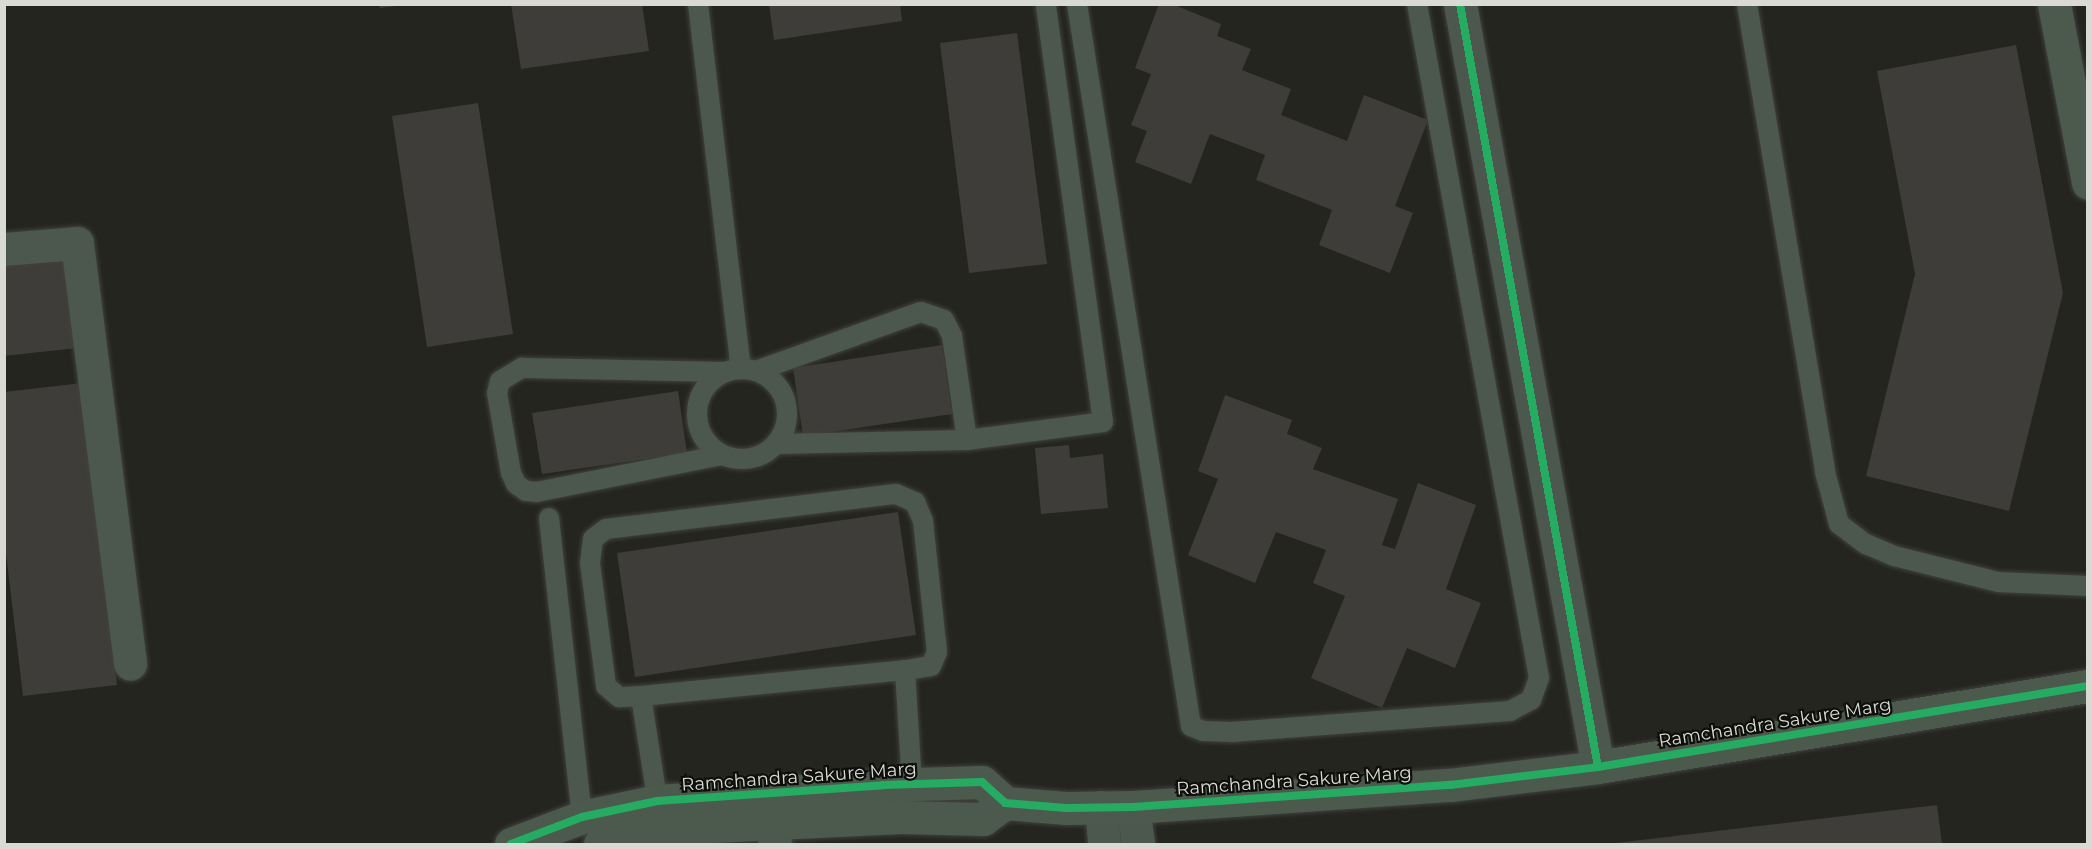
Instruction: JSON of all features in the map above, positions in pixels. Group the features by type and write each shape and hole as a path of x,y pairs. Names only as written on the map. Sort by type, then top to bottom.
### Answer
{"street":[{"path":"1460,4 1598,768"},
{"path":"2054,4 2088,183"},
{"path":"4,249 77,243 130,664"},
{"name":"Ramchandra Sakure Marg","path":"511,844 582,817 657,801 982,782 1005,803 1133,807 1450,784 1598,768 2088,686"},
{"path":"600,844 694,827 774,834 900,817 983,819 1005,803"},
{"path":"1101,807 1104,844"},
{"path":"1133,807 1138,844"}],"lane":[{"path":"698,4 741,370"},
{"path":"776,444 788,417 786,402 769,378 741,370 522,368 500,381 497,393 511,472 516,484 526,491 537,492 722,455 751,459 776,444 967,440 1103,422 1046,4"},
{"path":"1077,4 1191,726 1203,731 1232,732 1510,711 1531,700 1539,678 1417,4"},
{"path":"1747,4 1825,472 1839,524 1866,544 1894,556 1998,582 2088,586"},
{"path":"722,455 701,434 698,405 714,379 921,312 933,314 944,321 952,336 967,440"},
{"path":"896,494 915,502 923,521 937,652 931,666 641,696 619,698 606,686 590,563 593,539 606,529 896,494"},
{"path":"549,518 582,817"},
{"path":"905,670 912,785"},
{"path":"641,696 662,833"}],"building":[{"path":"379,4 396,4 396,6 380,8"},
{"path":"511,4 642,4 649,51 521,69"},
{"path":"769,4 900,4 902,21 774,40"},
{"path":"1159,4 1172,4 1221,24 1217,36 1251,49 1242,70 1291,89 1281,115 1347,141 1364,95 1428,120 1395,206 1413,213 1390,273 1319,245 1332,210 1256,180 1265,155 1210,134 1191,184 1135,162 1147,131 1131,125 1151,74 1135,68"},
{"path":"1017,33 1047,264 969,273 940,43"},
{"path":"2016,45 2063,293 2009,511 1866,476 1915,274 1877,71"},
{"path":"478,103 513,334 427,347 392,116"},
{"path":"66,255 77,348 4,356 4,262"},
{"path":"942,345 952,414 803,436 793,368"},
{"path":"82,383 117,685 23,696 4,536 4,392"},
{"path":"678,391 687,453 542,474 532,413"},
{"path":"1225,395 1292,420 1287,434 1322,448 1313,469 1398,499 1382,545 1395,549 1418,483 1476,505 1446,589 1481,603 1455,668 1407,648 1382,708 1311,678 1345,596 1313,583 1326,550 1276,532 1255,583 1188,555 1218,479 1198,471"},
{"path":"1069,445 1070,458 1103,454 1108,508 1041,514 1035,448"},
{"path":"898,512 916,635 635,677 617,553"},
{"path":"1937,805 1942,844 1616,844 1616,843"}],"cycle path":[{"path":"1460,4 1598,767"},
{"path":"511,844 582,817 657,801 883,785 982,782 1005,803 1066,808 1133,807 1450,785 1598,767 2088,686"}]}
